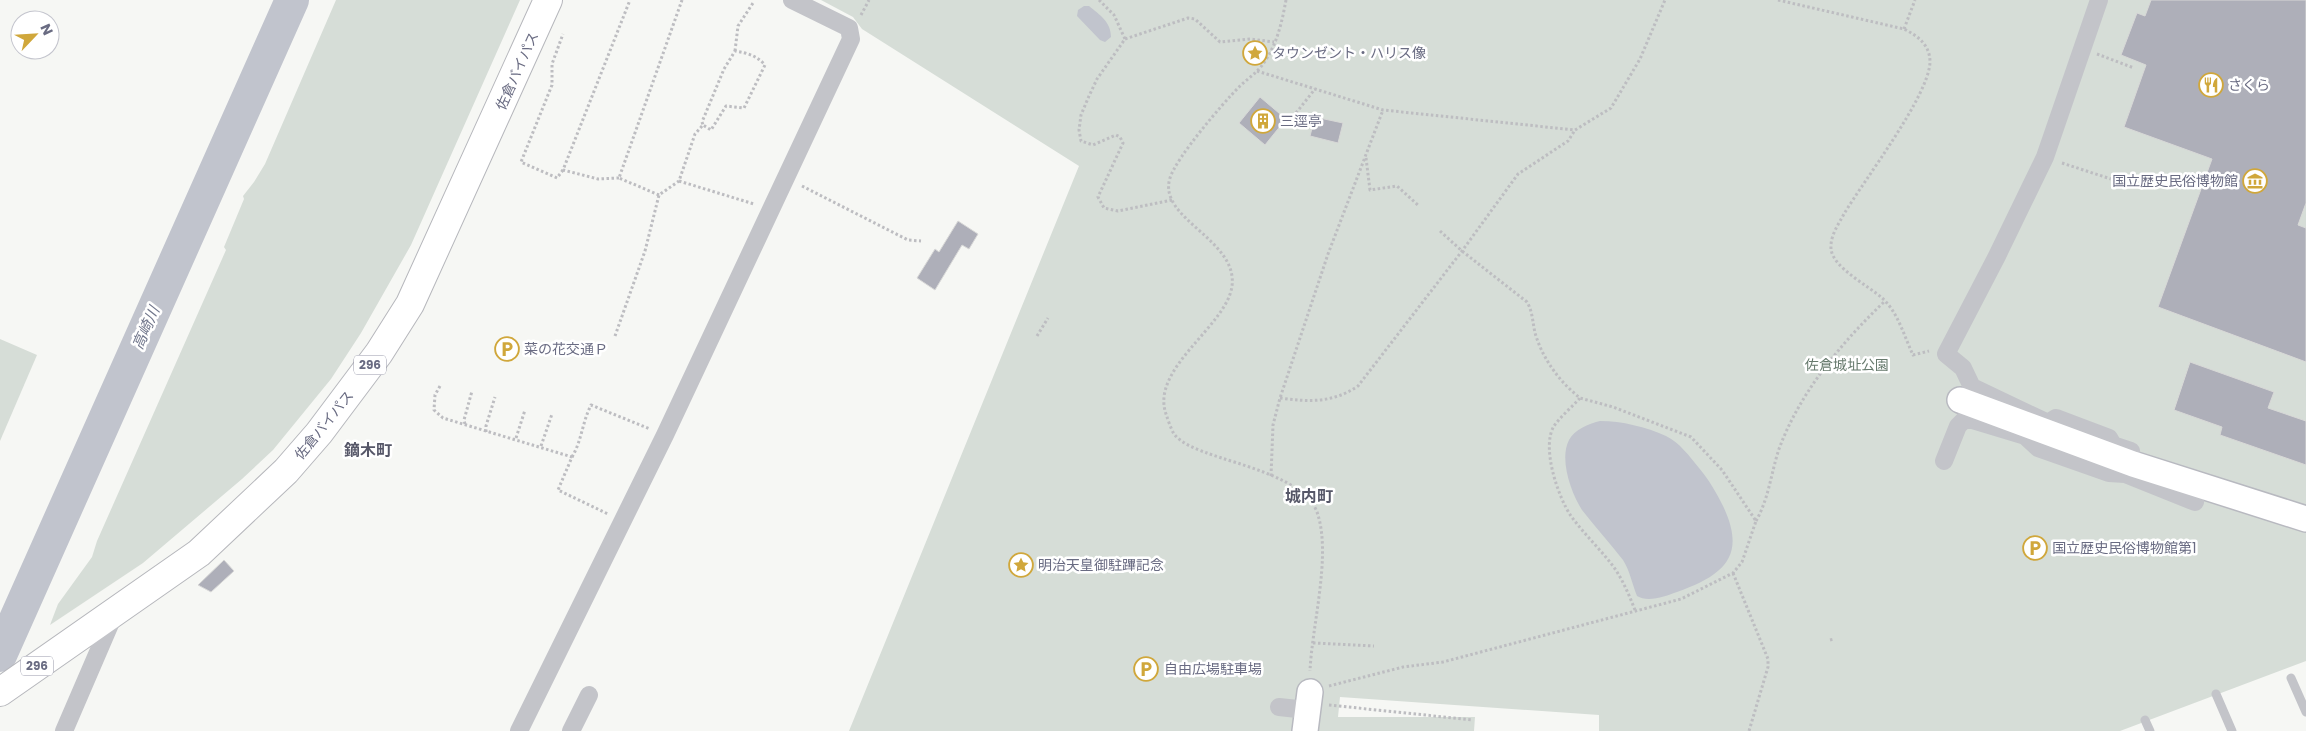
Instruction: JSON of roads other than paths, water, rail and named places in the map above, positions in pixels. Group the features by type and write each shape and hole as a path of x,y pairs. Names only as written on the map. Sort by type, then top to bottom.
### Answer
{"highway":[{"name":"佐倉バイパス","path":"0,692 199,553 286,472 324,426 380,353 410,304 548,0"}],"street":[{"path":"519,731 665,434 851,39 850,28 792,0"},
{"path":"2100,0 2045,157 1997,256 1946,354 1963,368 1972,387 2048,423 2056,418 2110,438 2113,445 2202,474"},
{"path":"1960,400 2133,464 2306,519"},
{"path":"1944,461 1958,426 1964,420 1972,420 2025,436 2038,448 2109,473 2125,474 2195,502"},
{"path":"64,731 116,611"},
{"path":"571,731 590,695"},
{"path":"1279,707 1308,709"}],"lane":[{"path":"2291,678 2306,712"},
{"path":"2216,694 2232,731"},
{"path":"2145,720 2150,731"}],"waterway":[{"name":"高崎川","path":"0,655 292,0"}],"place":[{"name":"タウンゼント・ハリス像","path":"1255,53"},
{"name":"さくら","path":"2211,85"},
{"name":"三逕亭","path":"1263,121"},
{"name":"国立歴史民俗博物館","path":"2255,181"},
{"name":"菜の花交通Ｐ","path":"507,349"},
{"name":"国立歴史民俗博物館第1","path":"2035,548"},
{"name":"明治天皇御駐蹕記念","path":"1021,565"},
{"name":"自由広場駐車場","path":"1146,669"}],"district":[{"name":"鏑木町","path":"368,450"},
{"name":"城内町","path":"1309,496"}],"park label":[{"name":"佐倉城址公園","path":"1847,365"}]}
